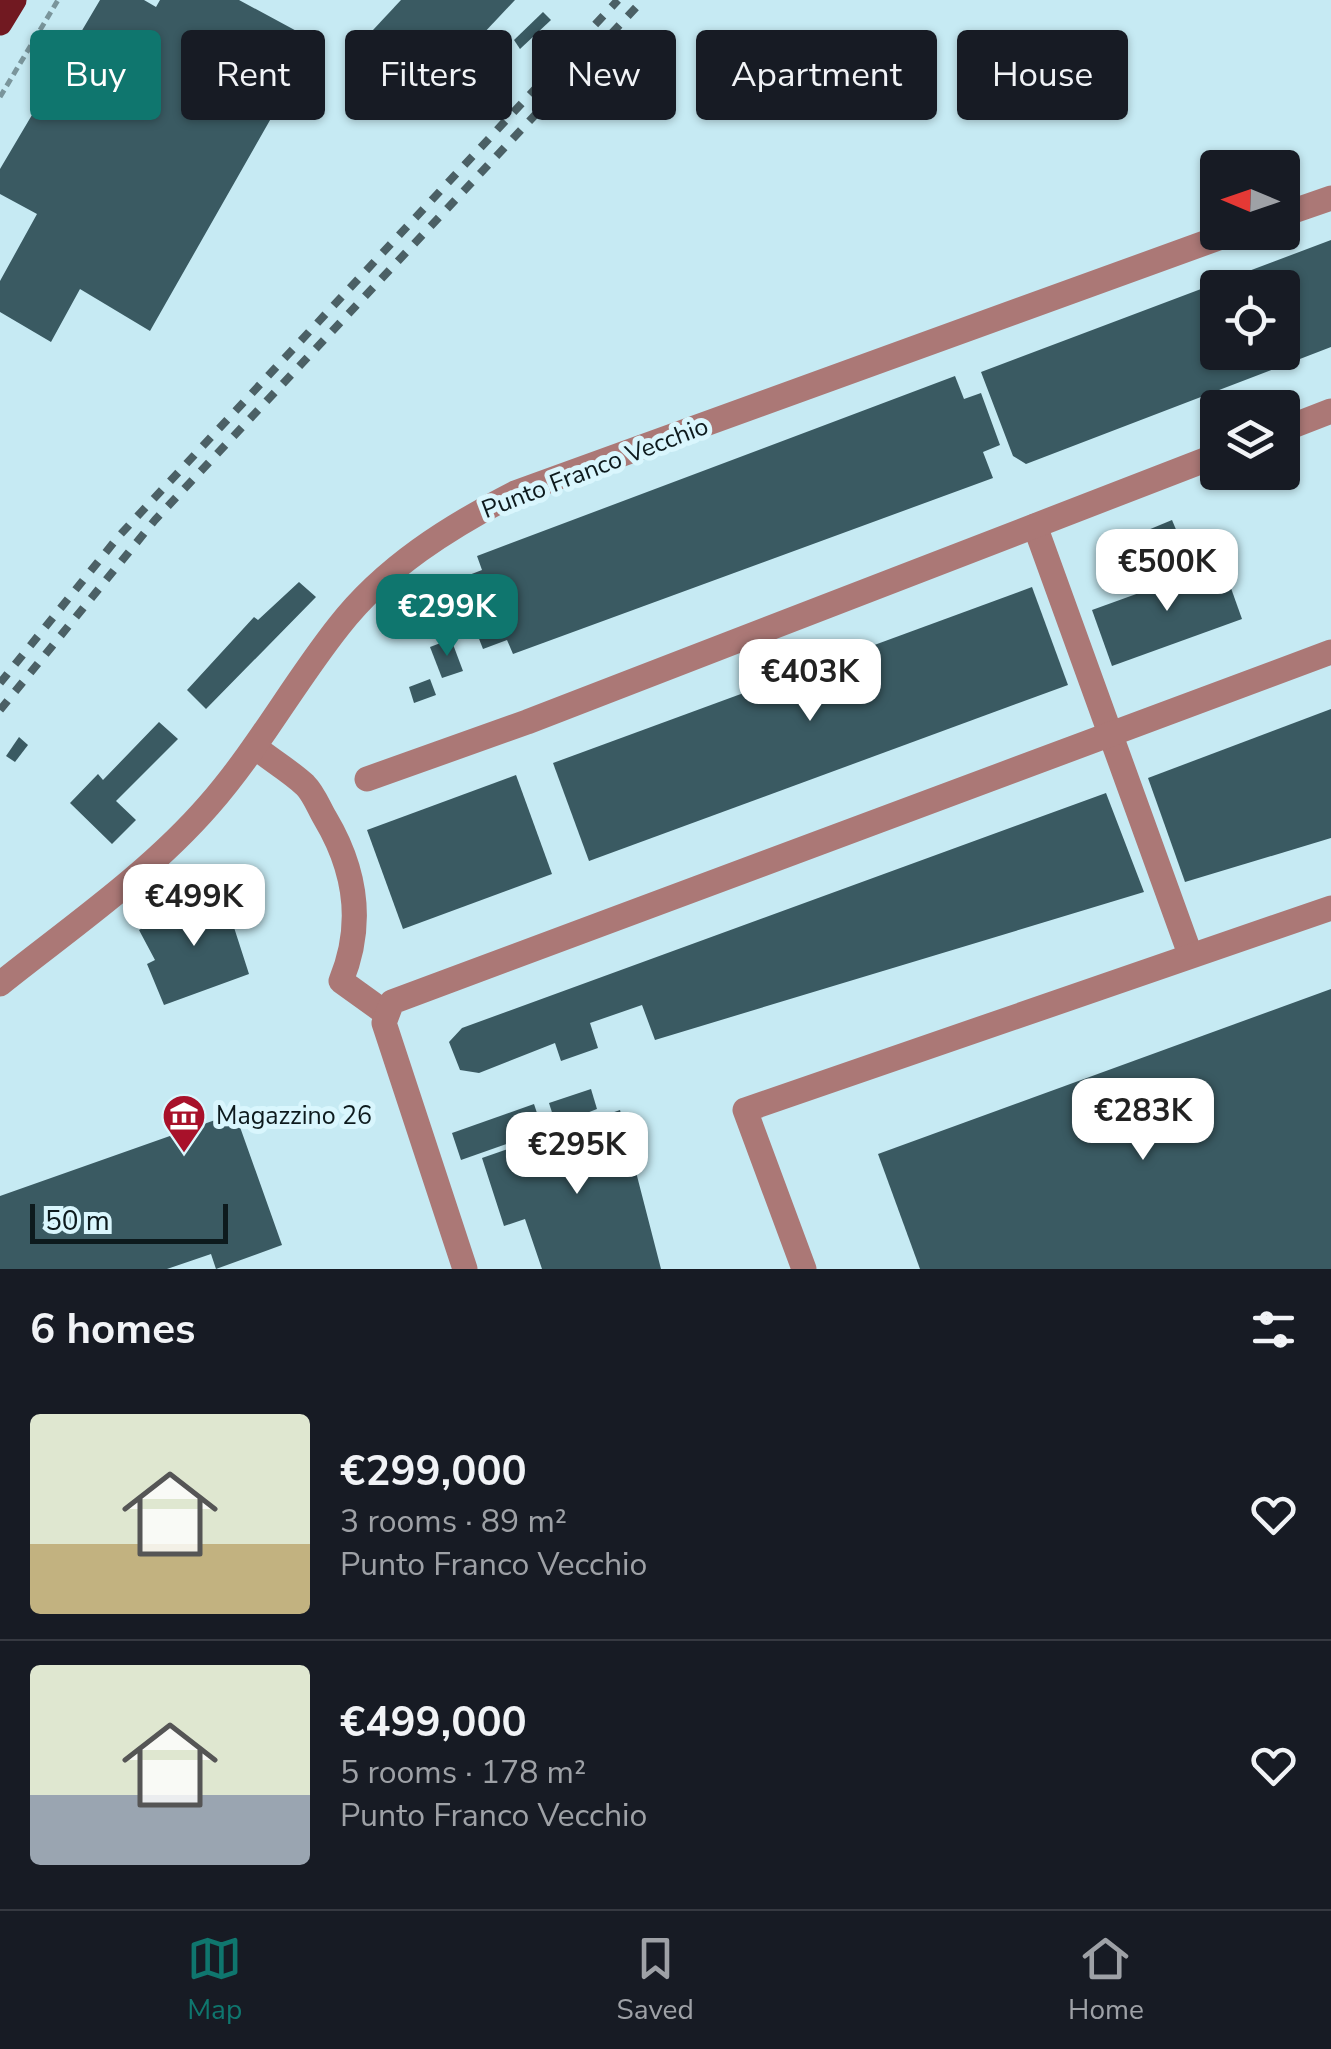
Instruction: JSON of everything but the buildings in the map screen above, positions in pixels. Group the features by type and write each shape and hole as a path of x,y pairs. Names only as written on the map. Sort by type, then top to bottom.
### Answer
{"main road":[{"path":"0,23 14,0"}],"street":[{"path":"1300,209 1331,198"},
{"name":"Punto Franco Vecchio","path":"0,984 132,878 207,808 255,747 341,623 422,547 461,520 514,493 1200,245"},
{"path":"1300,423 1331,411"},
{"path":"366,779 527,722 1200,462"},
{"path":"1036,526 1190,954"},
{"path":"465,1269 384,1023 384,1012 392,1002 1331,652"},
{"path":"255,747 307,786 338,839 354,889 356,920 354,949 340,981 384,1012"},
{"path":"804,1269 745,1110 1331,908"}],"path":[{"path":"0,96 58,0"}],"railway":[{"path":"0,683 119,536 618,0"},
{"path":"0,710 155,520 643,0"}],"place":[{"name":"Magazzino 26","path":"184,1154"}]}
